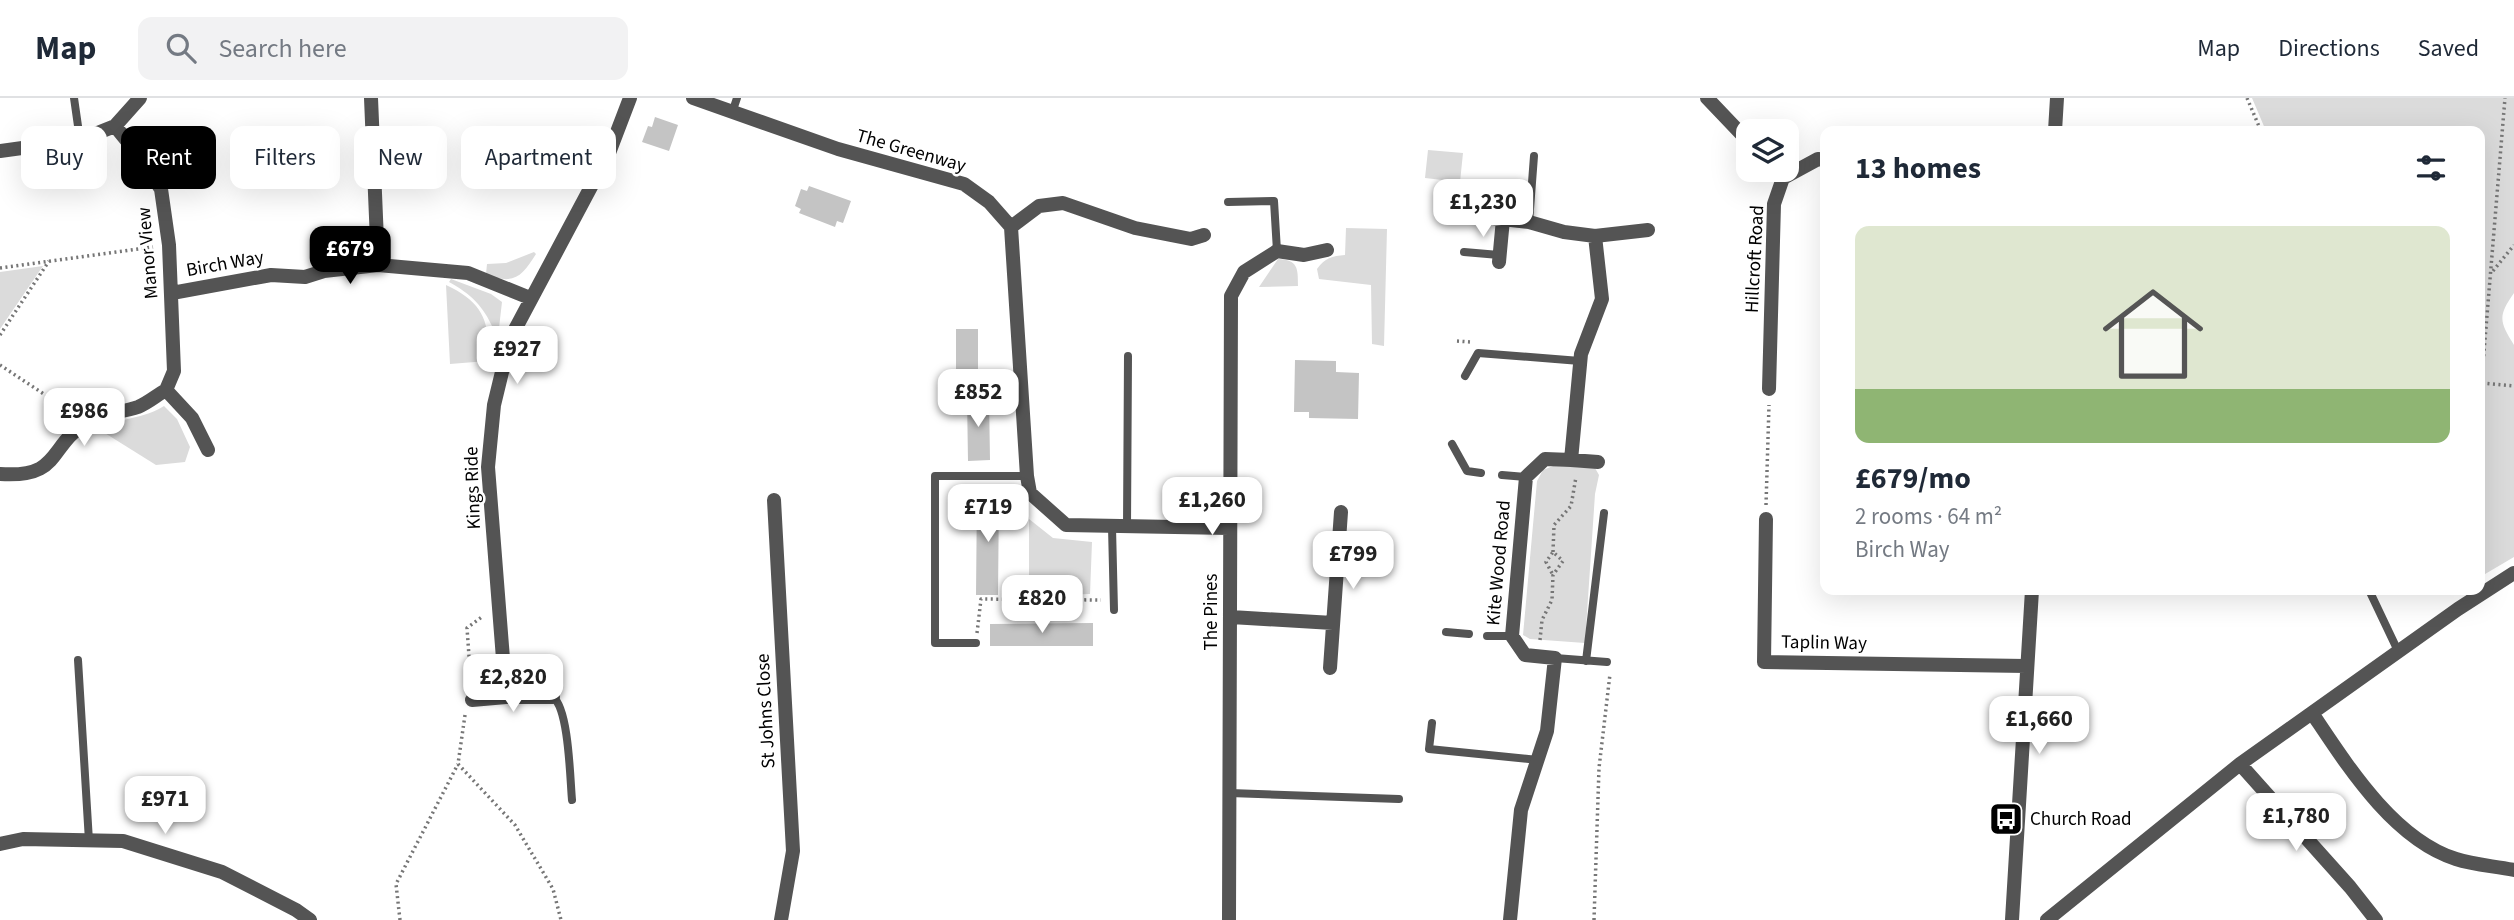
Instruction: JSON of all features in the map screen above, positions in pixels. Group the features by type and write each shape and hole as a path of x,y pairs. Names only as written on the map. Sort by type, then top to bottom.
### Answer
{"street":[{"path":"107,129 115,126 140,98"},
{"path":"371,98 378,265"},
{"name":"Kings Ride","path":"506,697 488,467 494,405 510,339 609,153 630,98"},
{"name":"The Greenway","path":"693,98 838,149 964,184 989,202 1011,227"},
{"path":"1707,98 1736,128"},
{"path":"2055,126 2057,98"},
{"name":"Manor View","path":"115,126 161,189 169,245 174,371 166,390"},
{"path":"0,151 21,148"},
{"name":"Hillcroft Road","path":"1799,166 1820,159"},
{"name":"Hillcroft Road","path":"1769,388 1774,204 1778,182"},
{"path":"1204,235 1191,239 1135,228 1063,203 1040,206 1011,227 1027,475 1030,493 1066,525 1229,528"},
{"path":"1484,217 1529,222 1564,232 1595,236 1648,230"},
{"path":"1499,259 1503,219"},
{"path":"1571,460 1580,361 1601,299 1595,236"},
{"path":"1277,251 1304,255 1327,250"},
{"name":"The Pines","path":"1229,920 1231,296 1244,272 1277,251"},
{"name":"Birch Way","path":"172,293 271,275 305,277 324,271 378,265 468,273 530,298"},
{"path":"0,474 23,475 48,465 72,435 87,422 105,414 139,407 166,390 192,418 208,450"},
{"name":"Kite Wood Road","path":"1555,658 1525,655 1512,636 1526,477 1545,459 1598,462"},
{"name":"St Johns Close","path":"774,500 793,850 781,920"},
{"path":"1330,668 1341,512"},
{"name":"Taplin Way","path":"1766,519 1764,662 2026,666"},
{"path":"2485,592 2514,573"},
{"path":"2012,920 2032,595"},
{"path":"2047,920 2240,764 2480,595"},
{"path":"1231,617 1333,623"},
{"path":"1510,920 1521,810 1547,731 1555,658"},
{"path":"472,700 553,697"},
{"path":"2312,713 2356,779 2411,836 2455,859 2514,870"},
{"path":"2240,764 2376,920"},
{"path":"0,844 23,839 123,841 222,872 310,920"}],"lane":[{"path":"74,98 78,126"},
{"path":"732,113 737,98"},
{"path":"1529,222 1534,156"},
{"path":"1228,202 1274,201 1277,251"},
{"path":"1464,252 1499,259"},
{"path":"1465,376 1478,352 1580,361"},
{"path":"1114,610 1128,356"},
{"path":"1452,444 1467,471 1481,473"},
{"path":"976,643 936,643 935,476 1027,475"},
{"path":"1502,475 1526,477"},
{"path":"1586,661 1604,513"},
{"path":"2371,595 2398,651"},
{"path":"1446,632 1469,634"},
{"path":"1487,636 1512,636"},
{"path":"1555,658 1607,662"},
{"path":"78,660 89,841"},
{"path":"553,697 557,699 565,727 572,800"},
{"path":"1432,723 1429,749 1538,760"},
{"path":"1230,793 1399,799"}],"path":[{"path":"2247,98 2259,126"},
{"path":"2485,350 2505,98"},
{"path":"0,268 169,245"},
{"path":"2492,272 2514,245"},
{"path":"0,335 49,261"},
{"path":"0,365 87,422"},
{"path":"2485,383 2514,386"},
{"path":"1766,519 1769,388"},
{"path":"1539,656 1542,620 1552,600 1553,575 1546,562 1553,552 1554,525 1571,506 1577,470 1571,460"},
{"path":"1553,552 1563,561 1553,575"},
{"path":"976,643 981,599 1113,600"},
{"path":"400,920 396,884 458,764 465,714 472,700 467,628 484,615"},
{"path":"1594,920 1599,768 1611,676 1607,662"},
{"path":"458,764 515,825 553,889 562,920"}],"shaded area":[{"path":"2252,98 2514,98 2514,293 2505,307 2502,319 2514,345 2514,557 2485,574 2485,126 2264,126"},
{"path":"1428,150 1463,153 1460,182 1425,178"},
{"path":"1346,228 1387,229 1384,346 1372,344 1371,285 1319,279 1317,269 1323,262 1345,255"},
{"path":"534,252 536,254 531,262 516,277 504,279 486,274 487,264 506,263"},
{"path":"1278,259 1293,263 1298,274 1298,286 1259,287"},
{"path":"43,266 0,329 0,272"},
{"path":"451,279 491,294 502,302 499,328 493,328 480,307 464,291 449,282"},
{"path":"446,285 469,299 482,315 486,324 487,361 450,364"},
{"path":"164,406 177,419 190,447 185,462 156,465 100,430 156,410"},
{"path":"1553,466 1595,468 1599,475 1595,494 1585,643 1530,639 1523,635 1537,481 1543,470"},
{"path":"1029,519 1053,538 1092,542 1090,594 1029,596"}],"building":[{"path":"655,117 678,125 669,151 642,142"},
{"path":"809,186 851,201 843,223 837,221 835,227 799,213 801,209 795,206 801,189 807,191"},
{"path":"956,329 978,329 978,396 956,396"},
{"path":"1295,360 1336,361 1336,372 1359,373 1358,419 1309,418 1309,412 1294,412"},
{"path":"967,397 989,397 990,460 968,461"},
{"path":"977,492 999,492 998,595 976,595"},
{"path":"1093,623 1093,646 990,646 990,624"}],"place":[{"name":"Church Road","path":"2006,819"}]}
